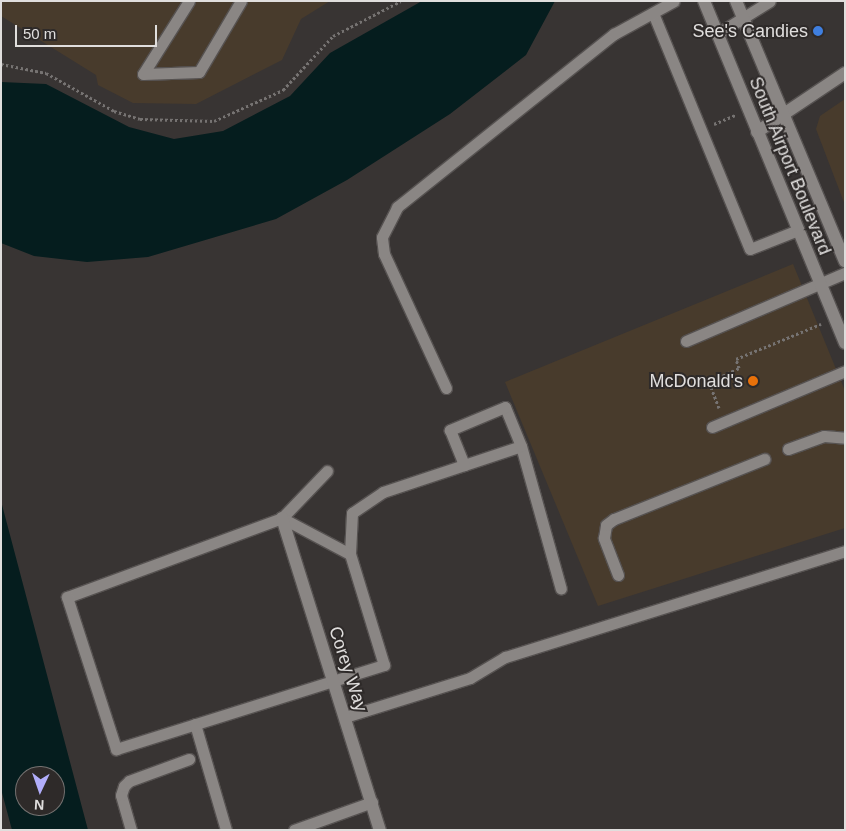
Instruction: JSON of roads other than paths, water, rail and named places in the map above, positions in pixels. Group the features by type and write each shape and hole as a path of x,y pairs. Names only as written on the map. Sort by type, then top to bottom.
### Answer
{"street":[{"name":"South Airport Boulevard","path":"704,1 845,343"},
{"name":"South Airport Boulevard","path":"736,1 845,261"},
{"path":"757,132 845,72"},
{"name":"Corey Way","path":"282,518 380,830"}],"lane":[{"path":"189,1 143,74 199,72 241,1"},
{"path":"446,388 384,254 382,237 397,207 614,34 674,1"},
{"path":"717,34 770,1"},
{"path":"652,13 750,249 798,230"},
{"path":"686,341 845,273"},
{"path":"712,427 845,372"},
{"path":"464,465 450,430 505,407 520,446 561,588"},
{"path":"788,449 824,436 845,438"},
{"path":"327,470 282,518 67,598 116,749 384,665 350,554 352,513 384,492 520,446"},
{"path":"618,575 604,538 606,525 614,518 764,459"},
{"path":"282,518 350,554"},
{"path":"345,717 470,678 505,658 845,551"},
{"path":"195,724 226,830"},
{"path":"131,830 121,795 124,786 129,781 189,759"},
{"path":"294,830 372,802"}],"water":[{"path":"422,1 555,1 526,55 450,114 347,180 276,219 148,257 87,262 34,256 1,243 1,82 46,84 129,127 174,139 223,131 290,96 330,53"},
{"path":"1,501 88,830 12,830 1,789"}],"place":[{"name":"See's Candies","path":"818,31"},
{"name":"McDonald's","path":"753,381"}]}
